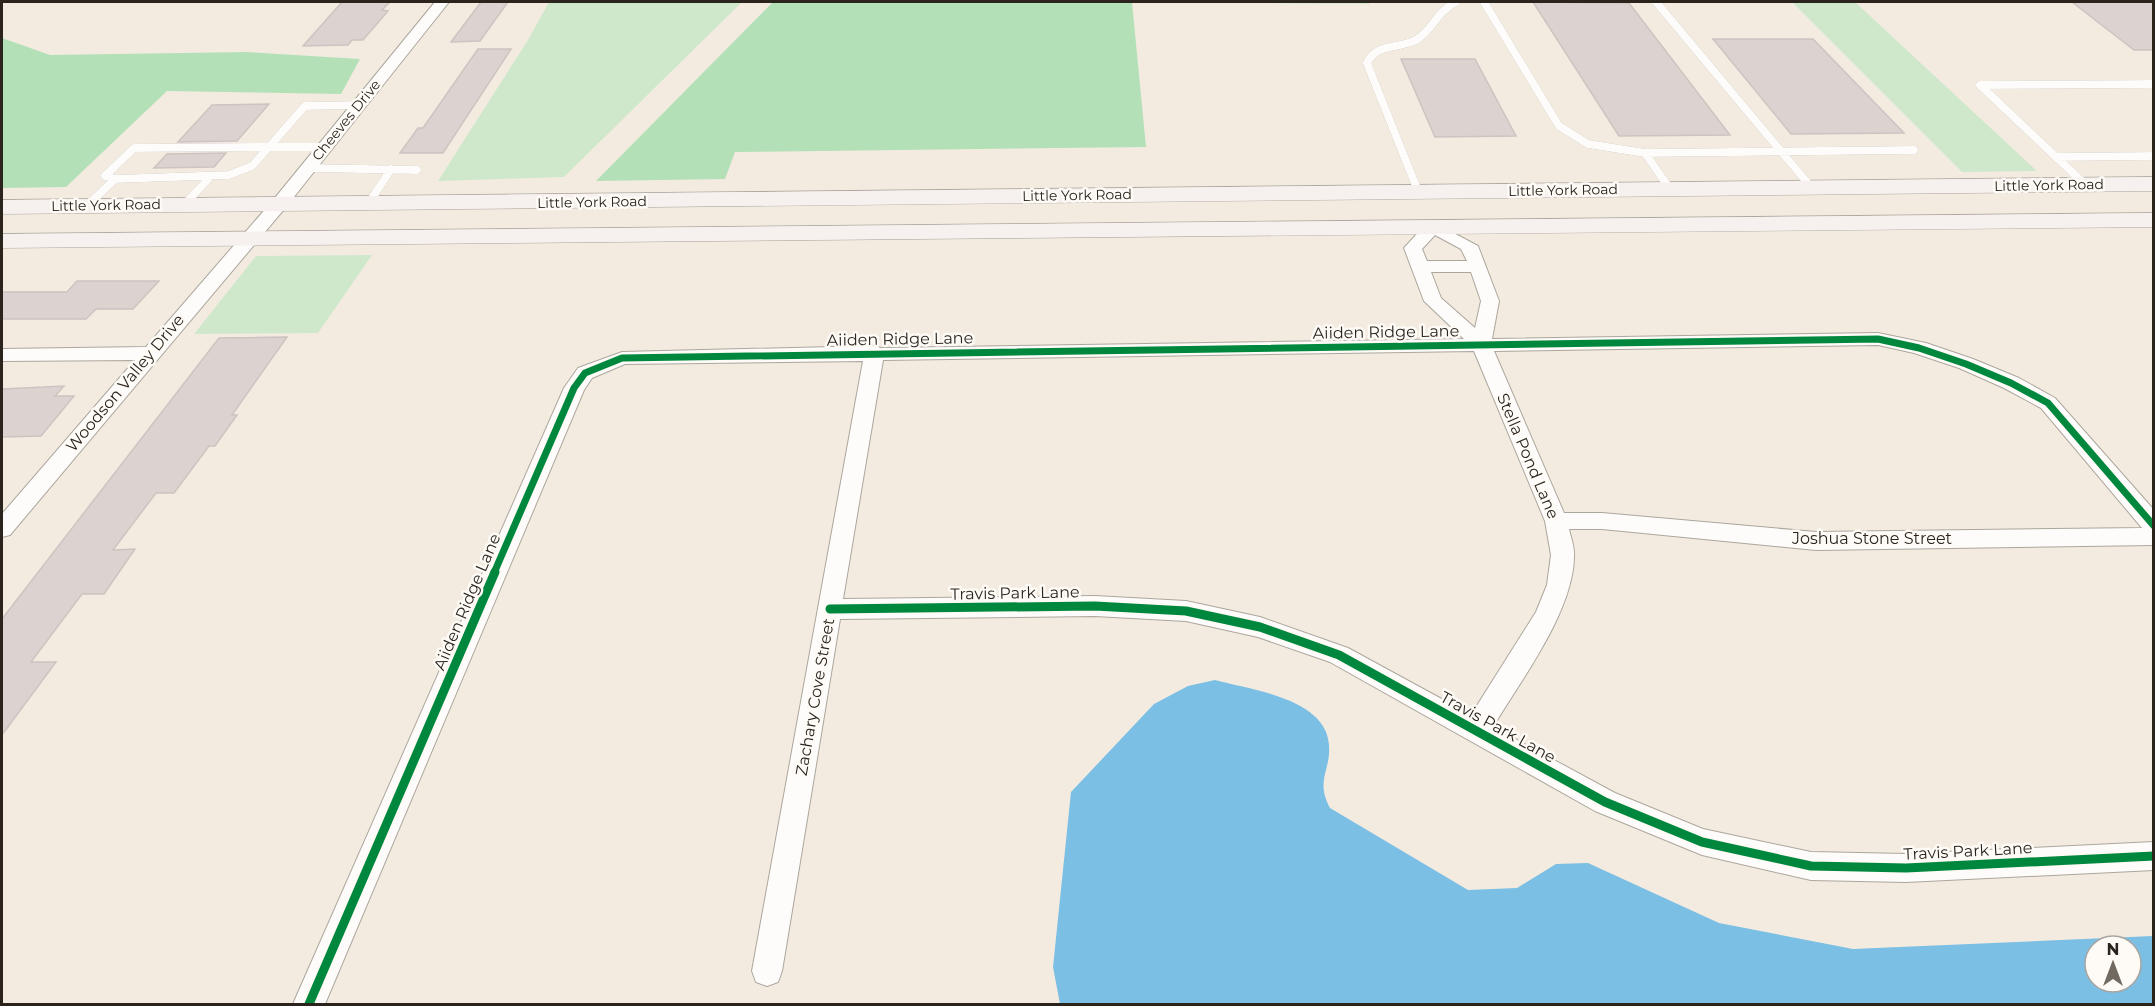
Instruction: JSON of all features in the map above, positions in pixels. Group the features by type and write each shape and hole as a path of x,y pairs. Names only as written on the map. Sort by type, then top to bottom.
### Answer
{"main road":[{"name":"Little York Road","path":"2,207 2154,184"},
{"path":"1418,191 1433,227"},
{"name":"Little York Road","path":"2,241 2154,220"}],"street":[{"name":"Cheeves Drive","path":"250,238 442,2"},
{"path":"1433,227 1469,246 1478,266 1490,301 1481,344"},
{"name":"Stella Pond Lane","path":"1433,227 1413,248 1433,301 1481,344 1556,521 1563,555 1559,585 1547,615 1477,729"},
{"name":"Woodson Valley Drive","path":"2,529 250,238"},
{"path":"1420,267 1478,266"},
{"name":"Aiiden Ridge Lane","path":"309,1005 574,388 585,373 622,358 874,352 1878,339 1907,343 2027,389 2048,403 2154,526"},
{"name":"Zachary Cove Street","path":"767,971 874,352"},
{"path":"2,355 152,353"},
{"name":"Joshua Stone Street","path":"1556,521 1602,521 1816,540 2154,536"},
{"name":"Travis Park Lane","path":"830,609 1095,606 1186,611 1260,627 1338,655 1477,729 1605,802 1702,842 1811,866 1906,868 2154,856"}],"lane":[{"path":"1418,191 1367,63 1369,57 1377,51 1413,42 1424,35 1437,11 1456,2"},
{"path":"1484,2 1559,126 1588,144 1645,153 1914,150"},
{"path":"1656,2 1811,187"},
{"path":"2086,185 1980,85 2154,84"},
{"path":"325,147 269,147 134,148 105,176 114,179 209,178 229,175 252,166 269,147 305,106 359,105"},
{"path":"1645,153 1670,189"},
{"path":"2056,157 2154,156"},
{"path":"308,168 417,170"},
{"path":"369,202 391,169"},
{"path":"185,204 209,178"},
{"path":"87,206 114,179"}],"green space":[{"path":"549,2 742,2 564,177 438,181 528,40"},
{"path":"773,2 1132,2 1146,147 735,152 725,179 596,181"},
{"path":"1132,2 1369,2 1370,4"},
{"path":"1792,2 1855,2 2037,171 1962,172"},
{"path":"2,38 50,55 247,52 360,59 341,94 167,91 66,187 2,188"},
{"path":"372,255 318,333 194,334 256,256"}],"water":[{"path":"1215,680 1266,693 1301,706 1315,716 1325,729 1329,754 1324,790 1330,808 1468,890 1517,888 1556,864 1588,863 1719,923 1853,949 2083,939 2083,994 2143,994 2143,936 2153,936 2153,1004 1060,1004 1053,967 1071,792 1154,704 1188,686"}],"building":[{"path":"342,2 390,2 382,10 388,11 363,40 352,40 348,45 303,46"},
{"path":"481,2 508,2 480,41 451,42"},
{"path":"1533,2 1629,3 1730,135 1619,136"},
{"path":"2072,2 2154,2 2154,50 2134,50"},
{"path":"1713,39 1813,39 1904,133 1791,134"},
{"path":"478,49 511,49 443,153 400,153 418,128 423,128"},
{"path":"1401,59 1475,59 1516,136 1435,137"},
{"path":"269,104 237,141 178,142 212,105"},
{"path":"226,153 214,167 154,168 167,154"},
{"path":"77,281 159,281 133,309 96,309 86,319 2,319 2,292 67,292"},
{"path":"287,337 232,415 237,415 215,446 209,446 174,493 156,493 113,550 135,549 104,594 82,594 31,662 56,662 2,735 2,619 219,338"},
{"path":"64,386 55,396 74,396 41,436 2,437 2,389"}],"cycle path":[{"path":"309,1004 574,388 585,373 622,358 1878,339 1919,348 1966,364 2011,383 2048,403 2154,526"},
{"path":"830,609 1095,606 1186,611 1260,627 1339,655 1605,802 1702,842 1811,866 1906,868 2154,856"}]}
